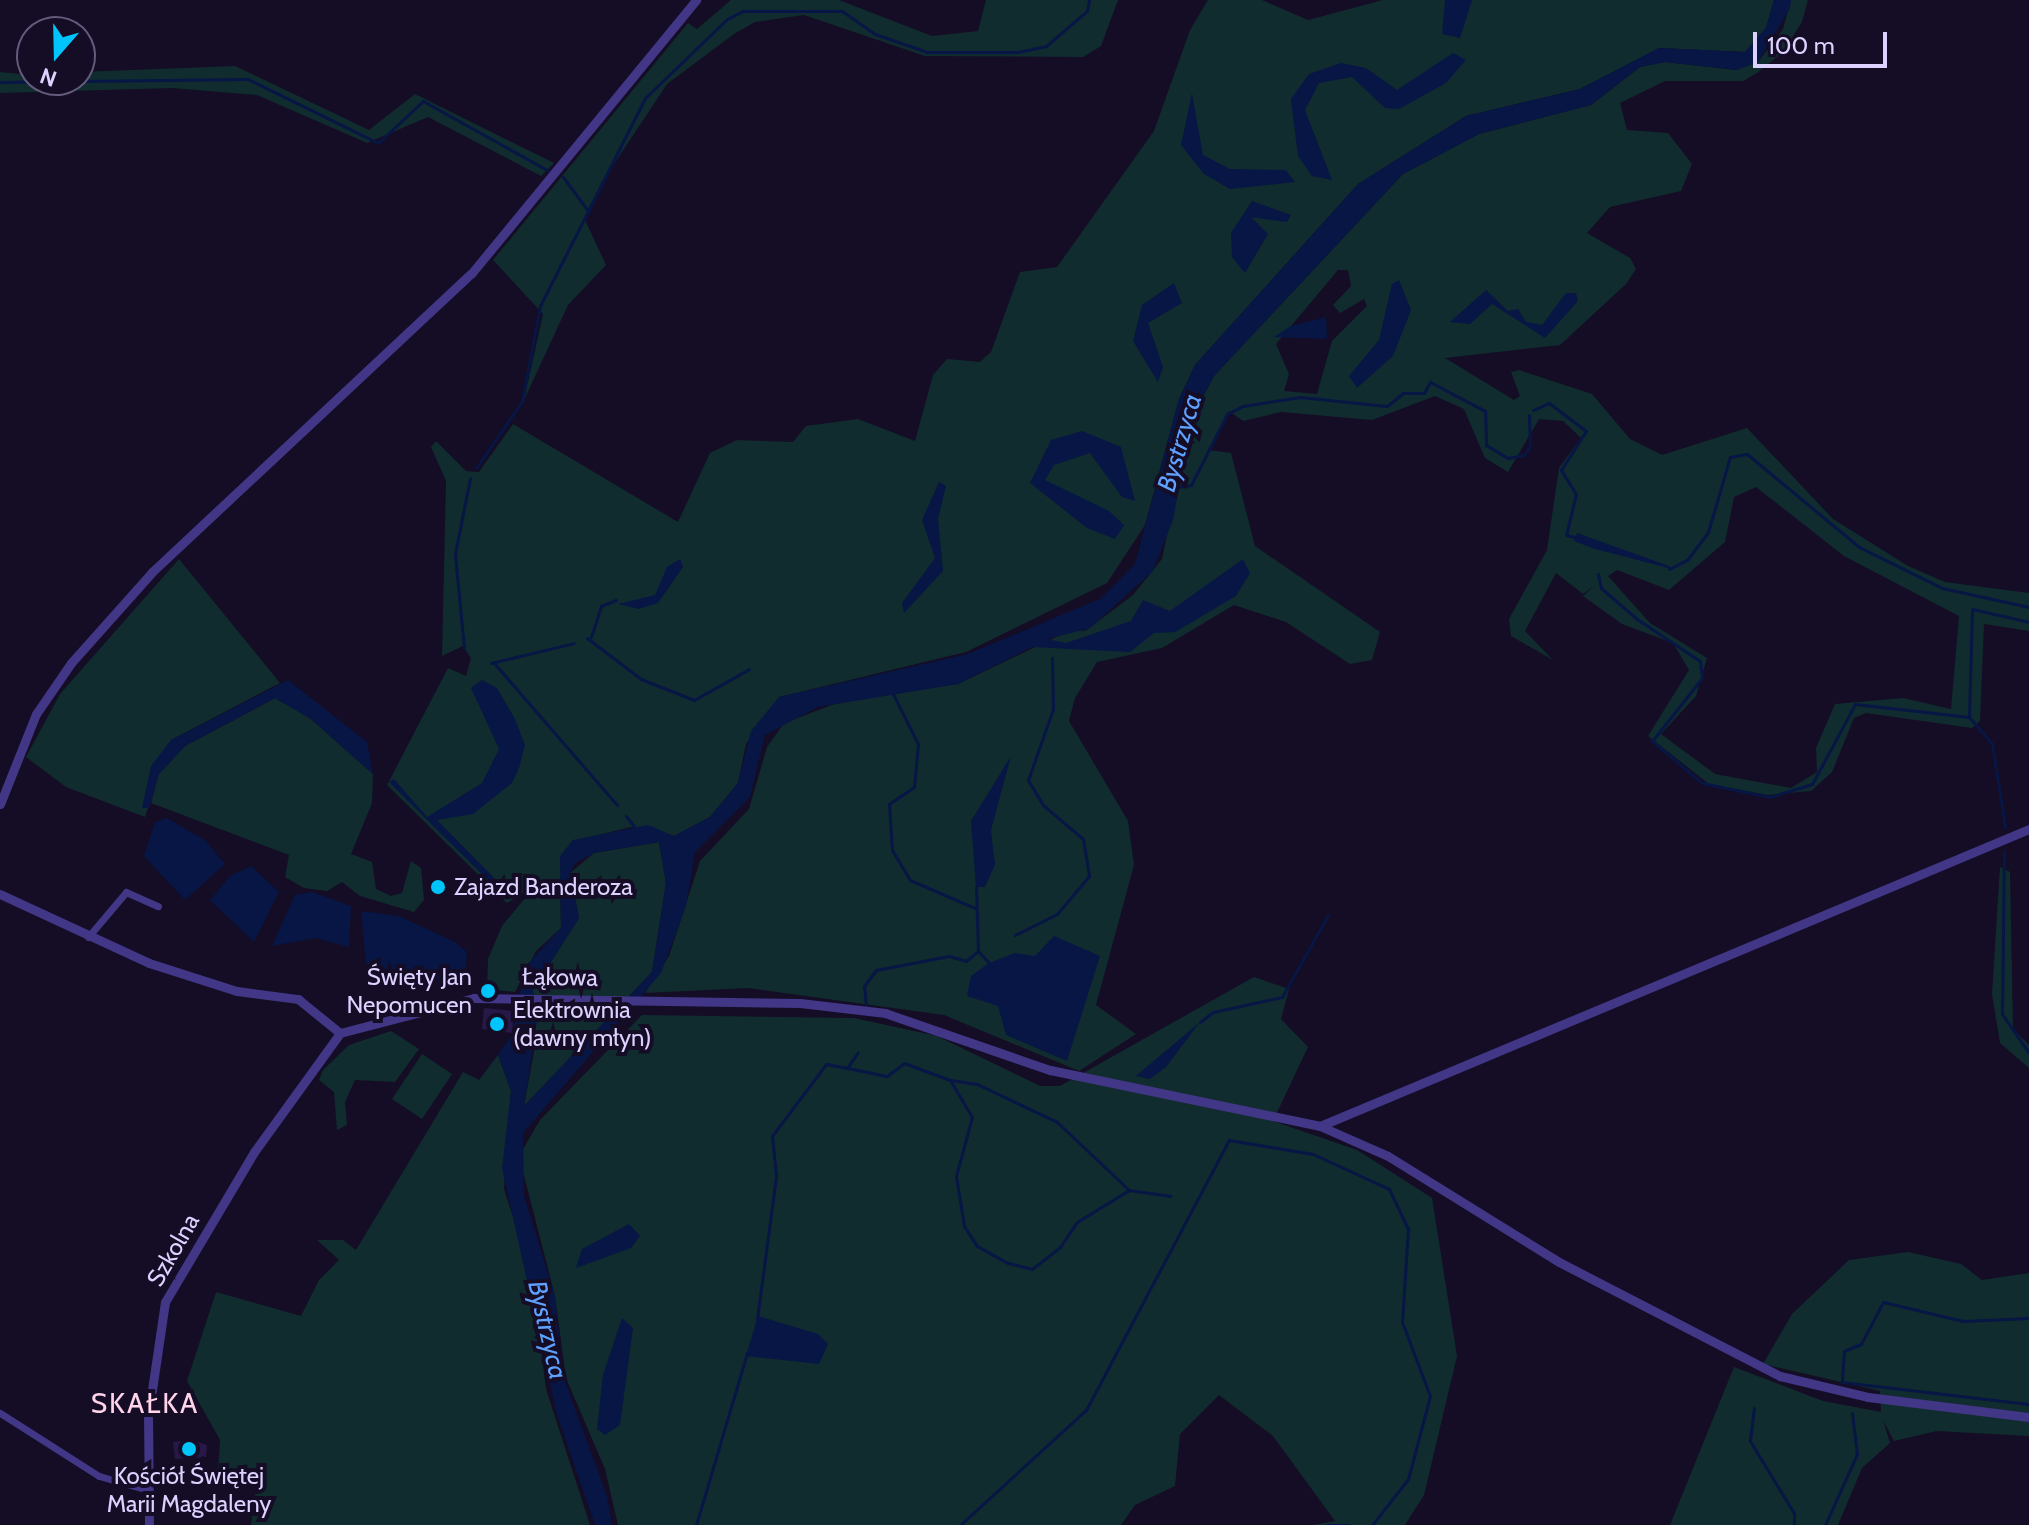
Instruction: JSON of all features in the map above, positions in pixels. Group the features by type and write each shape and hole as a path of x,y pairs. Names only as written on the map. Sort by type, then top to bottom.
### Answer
{"street":[{"path":"0,804 36,714 71,663 152,572 471,274 696,0"},
{"path":"1320,1126 2029,829"},
{"path":"88,937 126,892 158,906"},
{"path":"0,894 88,937 226,988 298,999 340,1033"},
{"name":"Łąkowa","path":"340,1033 474,998 534,996 656,1000 850,1008 885,1013 1050,1070 1320,1126 1388,1156 1559,1262 1780,1376 1868,1397 2029,1417"},
{"name":"Szkolna","path":"149,1525 152,1380 165,1302 291,1094 340,1033"},
{"path":"0,1413 99,1476 148,1490"}],"green space":[{"path":"731,0 839,0 932,36 978,31 986,0 1118,0 1101,46 1083,57 925,56 804,15 755,22 734,34 667,84 600,185 585,220 606,265 568,305 524,400 543,314 493,260 688,23 697,29"},
{"path":"1208,0 1262,0 1308,20 1383,0 1774,0 1766,28 1745,52 1659,48 1580,89 1466,116 1358,184 1195,365 1179,399 1145,525 1107,583 966,652 779,697 746,744 738,783 710,817 674,836 631,827 573,841 560,881 561,928 536,951 515,992 487,989 488,959 502,926 535,886 507,903 387,785 448,668 466,676 471,658 463,646 442,656 446,481 431,447 436,441 466,471 479,472 513,424 678,522 710,453 737,440 793,442 806,426 858,419 915,441 933,375 947,359 980,362 991,352 1020,272 1057,267 1154,131 1190,30"},
{"path":"1791,0 1808,0 1802,22 1783,52 1743,81 1665,81 1620,103 1627,130 1668,133 1692,164 1681,191 1610,207 1587,233 1630,258 1636,269 1626,284 1560,345 1445,358 1514,400 1520,396 1511,372 1519,370 1592,394 1630,439 1662,455 1747,428 1833,519 1908,566 1945,582 2029,593 2029,631 1984,624 1980,721 1972,728 1866,713 1854,718 1832,772 1811,791 1768,795 1709,784 1648,736 1689,670 1673,643 1622,624 1583,596 1594,586 1583,594 1556,573 1525,631 1553,660 1511,636 1509,619 1547,550 1559,468 1581,438 1563,421 1539,419 1508,472 1485,458 1464,409 1435,396 1372,420 1281,412 1243,421 1229,411 1208,450 1231,453 1255,546 1380,632 1372,660 1350,664 1286,622 1234,605 1162,648 1097,662 1075,698 1069,721 1128,821 1134,865 1096,1005 1136,1034 1079,1071 944,1015 748,988 645,993 669,956 700,861 749,809 767,747 784,723 848,699 958,684 1073,629 1085,631 1133,595 1162,559 1191,420 1214,376 1403,174 1479,134 1591,105 1640,67 1665,62 1736,70 1758,62 1783,29","holes":["1338,270 1348,270 1351,286 1333,305 1340,313 1364,299 1367,306 1332,341 1317,394 1284,391 1289,374 1276,344","1756,487 1844,556 1959,616 1951,709 1903,698 1835,704 1816,748 1817,772 1791,788 1715,774 1661,734 1696,696 1707,658 1650,623 1608,576 1617,570 1669,590 1725,542 1734,497"]},
{"path":"235,66 369,130 415,94 554,163 541,176 428,117 367,143 257,95 172,88 96,90 96,71"},
{"path":"0,72 16,74 16,93 0,93"},
{"path":"179,559 280,683 171,740 145,817 66,787 26,757 60,694"},
{"path":"275,698 311,719 373,774 372,803 351,854 372,862 376,889 391,896 402,893 411,861 421,868 424,900 414,912 360,896 342,882 327,891 304,888 285,877 289,855 151,803 159,774 185,746"},
{"path":"659,842 666,883 652,972 524,1106 535,1046 533,990 579,918 570,873 594,853"},
{"path":"2000,867 2010,872 2013,1029 2029,1045 2029,1068 2000,1043 1992,994"},
{"path":"1254,977 1289,989 1281,1019 1308,1047 1273,1121 1357,1150 1432,1198 1457,1356 1424,1495 1405,1525 1314,1525 1335,1521 1273,1436 1219,1395 1180,1434 1175,1486 1135,1505 1121,1525 618,1525 605,1469 566,1378 555,1296 519,1156 540,1120 642,1015 854,1018 937,1036 1040,1086 1060,1086"},
{"path":"391,1031 419,1049 395,1082 355,1080 345,1102 347,1125 337,1130 334,1092 319,1080 323,1070 349,1045"},
{"path":"422,1054 452,1074 422,1119 392,1099"},
{"path":"498,1055 511,1091 504,1189 532,1276 546,1389 590,1525 251,1525 257,1480 218,1472 220,1440 187,1381 216,1292 301,1316 319,1280 339,1260 317,1240 343,1240 356,1250 463,1072 479,1080"},
{"path":"1908,1252 1961,1264 1982,1280 2029,1273 2029,1436 1937,1431 1894,1441 1883,1420 1890,1443 1862,1468 1838,1525 1670,1525 1734,1367 1823,1401 1881,1412 1880,1391 1763,1364 1792,1314 1849,1260"}],"water":[{"path":"1445,0 1472,0 1460,38 1442,34"},
{"name":"Bystrzyca","path":"1774,0 1791,0 1790,8 1758,62 1737,70 1665,62 1640,67 1591,105 1479,134 1403,174 1214,376 1191,420 1173,520 1152,572 1090,628 1047,639 1066,643 1131,621 1143,600 1170,611 1243,559 1250,573 1236,596 1175,632 1154,633 1130,652 1032,647 958,684 818,707 765,735 750,797 695,852 686,906 661,973 523,1133 524,1196 555,1296 563,1376 607,1496 612,1525 595,1525 557,1415 502,1168 511,1091 498,1055 512,1035 525,967 561,928 560,856 573,840 648,825 674,836 710,817 738,783 751,731 779,697 968,654 1100,599 1135,564 1179,399 1195,365 1358,184 1466,116 1580,89 1659,48 1745,52 1766,28","holes":["659,842 666,883 652,972 524,1106 537,1021 533,990 579,918 570,873 575,863 594,853"]},
{"path":"1453,53 1466,60 1446,83 1399,109 1385,108 1352,77 1319,83 1305,110 1332,180 1312,176 1298,156 1291,99 1309,74 1341,63 1366,68 1397,90"},
{"path":"1192,93 1203,155 1230,169 1286,170 1295,182 1230,189 1204,174 1181,145"},
{"path":"1252,201 1291,215 1287,222 1251,217 1268,234 1245,273 1232,257 1231,233"},
{"path":"1399,280 1411,310 1393,356 1357,388 1349,376 1379,340 1392,284"},
{"path":"1174,283 1182,303 1148,323 1163,367 1158,382 1133,341 1142,305"},
{"path":"1486,290 1508,311 1518,309 1526,322 1542,325 1566,293 1576,293 1578,301 1545,338 1492,304 1470,324 1450,322"},
{"path":"1326,317 1327,339 1274,337 1291,326"},
{"path":"1082,431 1121,447 1135,501 1122,497 1090,453 1054,465 1045,480 1109,511 1124,525 1115,539 1087,528 1030,483 1051,440"},
{"path":"939,482 946,486 938,519 943,571 904,613 902,603 935,558 922,520"},
{"path":"1577,533 1672,569 1592,548 1574,541"},
{"path":"680,559 683,567 658,603 639,609 618,604 655,595 667,567"},
{"path":"288,680 367,742 373,774 311,719 275,698 185,746 159,774 149,808 142,808 151,766 171,740"},
{"path":"482,680 497,688 515,719 525,745 519,768 512,783 473,814 437,820 507,891 523,885 508,900 389,782 394,779 427,817 482,783 499,749 471,688"},
{"path":"1011,756 991,830 995,865 985,887 976,887 971,821"},
{"path":"167,818 206,841 225,864 185,900 144,856 155,822"},
{"path":"251,866 279,892 254,942 210,900 230,876"},
{"path":"312,892 351,906 349,947 315,938 272,946 295,895"},
{"path":"361,911 399,916 455,942 467,952 466,967 452,981 381,975 366,964"},
{"path":"1054,936 1100,956 1067,1061 1006,1035 998,1006 967,996 971,976 989,963 1015,953 1035,956"},
{"path":"1200,1022 1166,1067 1150,1079 1136,1076"},
{"path":"629,1224 640,1236 631,1248 576,1268 582,1249"},
{"path":"758,1316 818,1334 828,1344 819,1364 746,1356"},
{"path":"622,1318 633,1328 620,1425 605,1435 597,1429 603,1375"}],"building":[{"name":"Elektrownia (dawny młyn)","path":"484,1008 514,1011 512,1033 482,1029"},
{"name":"Kościół Świętej Marii Magdaleny","path":"192,1440 207,1445 206,1457 175,1459 173,1442"}],"waterway":[{"path":"476,468 522,401 540,306 645,98 727,19 743,11 842,11 875,34 927,52 1018,52 1046,46 1087,11 1089,0"},
{"path":"0,82 248,79 378,143 423,101 549,171"},
{"path":"563,177 589,212"},
{"name":"Bystrzyca","path":"1178,487 1191,485 1227,414 1243,406 1300,397 1387,406 1403,393 1424,393 1430,382 1485,411 1486,445 1508,458 1524,455 1530,445 1529,415"},
{"path":"1533,410 1549,403 1586,431 1561,470 1576,494 1566,535 1575,537"},
{"path":"1669,569 1687,560 1708,532 1730,457 1747,454 1859,547 1942,588 2029,607"},
{"path":"464,648 455,554 470,478"},
{"path":"1598,574 1601,588 1637,619 1700,661 1702,678 1652,741 1702,783 1770,797 1812,784 1855,704 1969,717 1992,743 2005,827"},
{"path":"591,637 601,606 616,600"},
{"path":"1969,717 1972,609 2029,622"},
{"path":"587,638 641,679 694,700 749,669"},
{"path":"491,663 574,643"},
{"path":"1015,935 1057,914 1089,876 1083,839 1043,805 1028,780 1053,709 1052,658"},
{"path":"494,663 617,805"},
{"path":"893,694 918,744 914,787 889,804 892,850 910,880 975,908"},
{"path":"626,816 636,829"},
{"path":"2004,851 2002,1014 2029,1053"},
{"path":"976,887 978,951"},
{"path":"1200,1022 1213,1012 1282,997 1328,915"},
{"path":"866,1007 864,986 876,970 949,956 966,961 978,951 989,963"},
{"path":"757,1319 776,1176 772,1136 826,1064 847,1068 858,1052"},
{"path":"848,1068 887,1076 904,1063 950,1080 972,1117 956,1176 964,1226 977,1246 1008,1263 1032,1269 1060,1247 1077,1222 1129,1190 1171,1196"},
{"path":"951,1080 977,1084 1057,1122 1129,1190"},
{"path":"960,1525 1086,1410 1229,1140 1313,1154 1389,1189 1408,1229 1402,1322 1430,1396 1408,1479 1372,1525"},
{"path":"2029,1318 1963,1321 1883,1302 1861,1344 1844,1351 1842,1382 2029,1404"},
{"path":"696,1525 747,1353"},
{"path":"1754,1408 1750,1441 1794,1513 1794,1525"},
{"path":"1825,1525 1857,1454 1852,1413"},
{"path":"1328,1525 1349,1525"}],"place":[{"name":"Zajazd Banderoza","path":"438,887"},
{"name":"Święty Jan Nepomucen","path":"488,991"},
{"name":"Elektrownia (dawny młyn)","path":"497,1024"},
{"name":"Kościół Świętej Marii Magdaleny","path":"189,1449"}],"district":[{"name":"SKAŁKA","path":"145,1403"}]}
